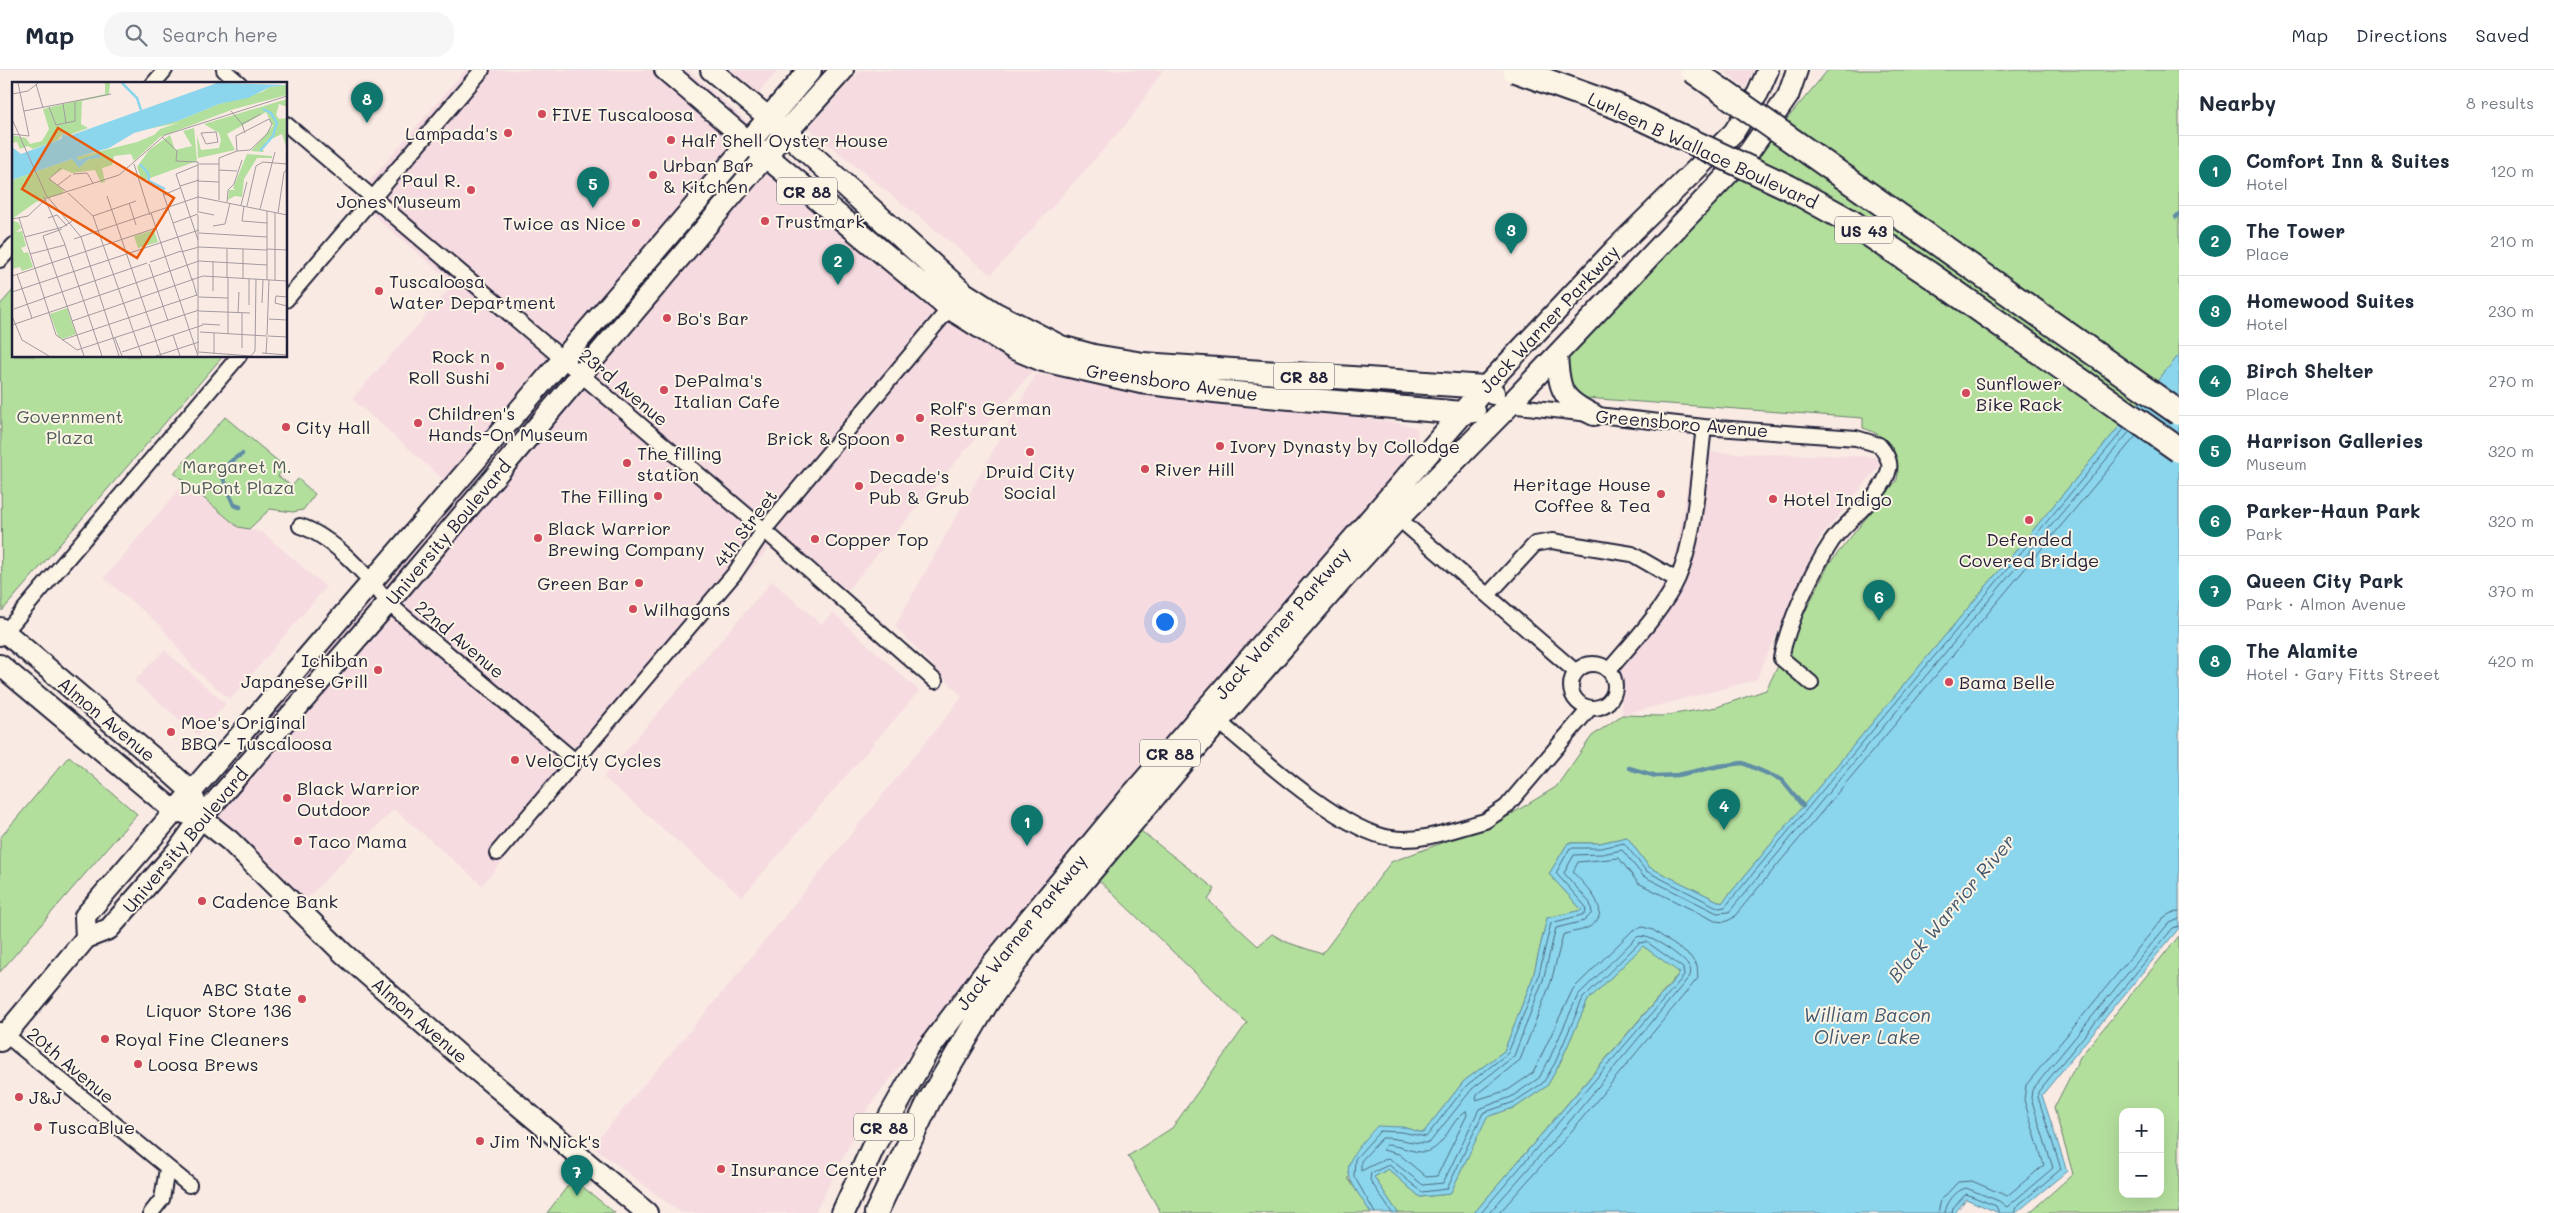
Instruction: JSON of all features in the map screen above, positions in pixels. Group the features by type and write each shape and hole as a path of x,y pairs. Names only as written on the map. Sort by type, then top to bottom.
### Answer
{"highway":[{"name":"Lurleen B Wallace Boulevard","path":"1515,70 1616,106 1788,187 1851,222 1932,276 2179,450"},
{"name":"Lurleen B Wallace Boulevard","path":"1692,70 2179,413"}],"main road":[{"name":"Greensboro Avenue","path":"665,70 758,149 957,300 1014,348 1042,360 1141,382 1222,392 1462,413 1510,405"},
{"name":"Greensboro Avenue","path":"711,70 778,126 957,300 1061,347 1094,356 1143,364 1485,387 1510,405"},
{"name":"University Boulevard","path":"778,126 810,70"},
{"name":"University Boulevard","path":"86,938 85,916 561,359 778,126 842,70"},
{"name":"Jack Warner Parkway","path":"842,1211 873,1147 927,1051 984,975 1130,798 1485,387 1615,249 1734,132 1758,93 1768,70"},
{"name":"Jack Warner Parkway","path":"876,1213 929,1101 1006,976 1042,928 1218,721 1398,518 1510,405 1749,152 1788,96 1797,70"},
{"name":"University Boulevard","path":"2,1035 86,938 109,930 178,850 201,818 388,603 581,376 758,149"},
{"path":"1557,355 1559,381 1566,398 1574,405 1594,415"},
{"name":"CR 88","path":"1406,409 1419,416 1431,438 1422,462"},
{"name":"Almon Avenue","path":"2,633 191,791 201,818"},
{"name":"Almon Avenue","path":"0,665 174,810 201,818 230,841 344,954 468,1063 647,1213"}],"street":[{"path":"155,82 164,70"},
{"path":"224,70 238,82"},
{"path":"288,298 482,70"},
{"name":"23rd Avenue","path":"288,126 764,530 935,681"},
{"path":"0,260 12,246"},
{"name":"4th Street","path":"497,853 735,574 764,530 957,300"},
{"path":"2,633 237,358"},
{"name":"Greensboro Avenue","path":"1510,405 1704,427 1856,438 1879,444 1887,457 1889,469 1879,489 1833,540 1814,573 1785,637 1781,658 1810,682"},
{"path":"1608,670 1664,601 1677,580 1690,531 1704,427"},
{"path":"1398,518 1576,672"},
{"name":"22nd Avenue","path":"300,526 316,531 371,580 388,603 575,761"},
{"path":"1488,595 1535,544 1552,541 1632,554 1677,580"},
{"path":"1589,664 1596,664 1608,670 1615,683 1612,697 1602,706 1590,708 1580,705 1572,693 1570,685 1576,672 1589,664"},
{"path":"1218,721 1286,778 1344,818 1367,830 1390,838 1416,838 1492,818 1506,807 1590,708"},
{"name":"20th Avenue","path":"2,1035 189,1185"},
{"path":"152,1213 162,1199 167,1169"}],"shaded area":[{"path":"465,70 688,70 1035,368 840,599 769,548 482,885 394,809 290,916 167,796 461,495 352,399 454,284 354,199"},
{"path":"729,70 778,70 758,94"},
{"path":"861,70 1163,70 1129,121 991,275 808,128"},
{"path":"1722,70 1754,70 1746,88"},
{"path":"1036,374 1393,422 1417,428 1418,452 933,1023 868,1108 815,1213 681,1213 592,1146 722,993 962,697 895,626"},
{"name":"Hotel Indigo","path":"1693,452 1887,457 1820,538 1756,680 1622,715 1619,663 1674,565"},
{"path":"185,482 238,527 262,532 326,587 230,700 193,668 161,626 104,578"},
{"path":"772,581 821,624 833,613 919,691 742,897 603,777"},
{"path":"164,650 226,704 198,735 134,681"}],"green space":[{"path":"1828,70 2179,70 2179,355 1722,903 1649,867 1627,837 1600,843 1568,843 1549,874 1582,910 1547,918 1533,977 1504,1051 1464,1081 1423,1133 1402,1127 1348,1178 1371,1213 1161,1213 1128,1156 1172,1128 1247,1023 1086,868 1127,820 1215,889 1208,900 1258,946 1272,934 1286,942 1322,954 1391,862 1500,821 1556,787 1592,736 1622,715 1662,716 1717,707 1766,690 1829,564 1897,480 1897,461 1892,447 1880,436 1863,428 1863,418 1585,398 1578,395 1567,385 1566,355 1767,143"},
{"name":"Government Plaza","path":"12,291 12,358 221,358 2,611 0,305"},
{"name":"Margaret M. DuPont Plaza","path":"225,417 285,467 278,476 292,486 298,479 315,494 303,510 293,512 270,509 249,529 238,527 174,473"},
{"path":"69,756 137,814 0,972 0,838"},
{"path":"2179,936 2179,1213 2029,1213 2073,1174 2054,1108 2080,1057"},
{"path":"1643,946 1680,972 1474,1213 1398,1213 1374,1177 1388,1169 1420,1197 1450,1194 1487,1116 1516,1107 1547,1086 1559,1065 1588,1000"},
{"path":"573,1179 615,1213 547,1213"}],"water":[{"name":"William Bacon Oliver Lake","path":"2179,355 2179,928 2042,1095 2067,1171 2016,1213 1999,1213 1966,1199 1955,1213 1474,1213 1680,973 1643,946 1588,1000 1559,1065 1547,1086 1516,1107 1487,1117 1450,1194 1420,1197 1388,1169 1374,1177 1398,1213 1371,1213 1354,1186 1348,1168 1356,1151 1377,1126 1402,1127 1423,1133 1464,1081 1504,1051 1533,977 1547,918 1582,910 1549,874 1568,843 1600,843 1627,837 1649,867 1722,903"}],"waterway":[{"path":"2176,217 2179,214"},
{"path":"227,487 222,475 226,467 242,454"},
{"path":"230,496 234,505 240,507"},
{"path":"1629,768 1656,776 1678,775 1743,763 1782,780 1803,806"}],"place":[{"name":"FIVE Tuscaloosa","path":"542,114"},
{"name":"The Alamite","path":"367,123"},
{"name":"Lampada's","path":"508,133"},
{"name":"Half Shell Oyster House","path":"671,140"},
{"name":"Urban Bar & Kitchen","path":"653,175"},
{"name":"Paul R. Jones Museum","path":"471,190"},
{"name":"Harrison Galleries","path":"593,208"},
{"name":"Trustmark","path":"765,221"},
{"name":"Twice as Nice","path":"636,223"},
{"name":"Homewood Suites","path":"1511,254"},
{"name":"The Tower","path":"838,285"},
{"name":"Tuscaloosa Water Department","path":"379,291"},
{"name":"Bo's Bar","path":"667,318"},
{"name":"Rock n Roll Sushi","path":"500,366"},
{"name":"DePalma's Italian Cafe","path":"664,390"},
{"name":"Sunflower Bike Rack","path":"1966,393"},
{"name":"Rolf's German Resturant","path":"920,418"},
{"name":"Children's Hands-On Museum","path":"418,423"},
{"name":"City Hall","path":"286,427"},
{"name":"Brick & Spoon","path":"900,438"},
{"name":"Ivory Dynasty by Collodge","path":"1220,446"},
{"name":"Druid City Social","path":"1030,452"},
{"name":"The filling station","path":"627,463"},
{"name":"River Hill","path":"1145,469"},
{"name":"Decade's Pub & Grub","path":"859,486"},
{"name":"Heritage House Coffee & Tea","path":"1661,494"},
{"name":"The Filling","path":"658,496"},
{"name":"Hotel Indigo","path":"1773,499"},
{"name":"Defended Covered Bridge","path":"2029,520"},
{"name":"Black Warrior Brewing Company","path":"538,538"},
{"name":"Copper Top","path":"815,539"},
{"name":"Green Bar","path":"639,583"},
{"name":"Wilhagans","path":"633,609"},
{"name":"Parker-Haun Park","path":"1879,621"},
{"name":"Ichiban Japanese Grill","path":"378,670"},
{"name":"Bama Belle","path":"1949,682"},
{"name":"Moe's Original BBQ - Tuscaloosa","path":"171,732"},
{"name":"VeloCity Cycles","path":"515,760"},
{"name":"Black Warrior Outdoor","path":"287,798"},
{"name":"Birch Shelter","path":"1724,830"},
{"name":"Taco Mama","path":"298,841"},
{"name":"Comfort Inn & Suites","path":"1027,846"},
{"name":"Cadence Bank","path":"202,901"},
{"name":"ABC State Liquor Store 136","path":"302,999"},
{"name":"Royal Fine Cleaners","path":"105,1039"},
{"name":"Loosa Brews","path":"138,1064"},
{"name":"J&J","path":"19,1097"},
{"name":"TuscaBlue","path":"38,1127"},
{"name":"Jim 'N Nick's","path":"480,1141"},
{"name":"Insurance Center","path":"721,1169"},
{"name":"Queen City Park","path":"577,1196"}],"water label":[{"name":"Black Warrior River","path":"1951,908"}]}
